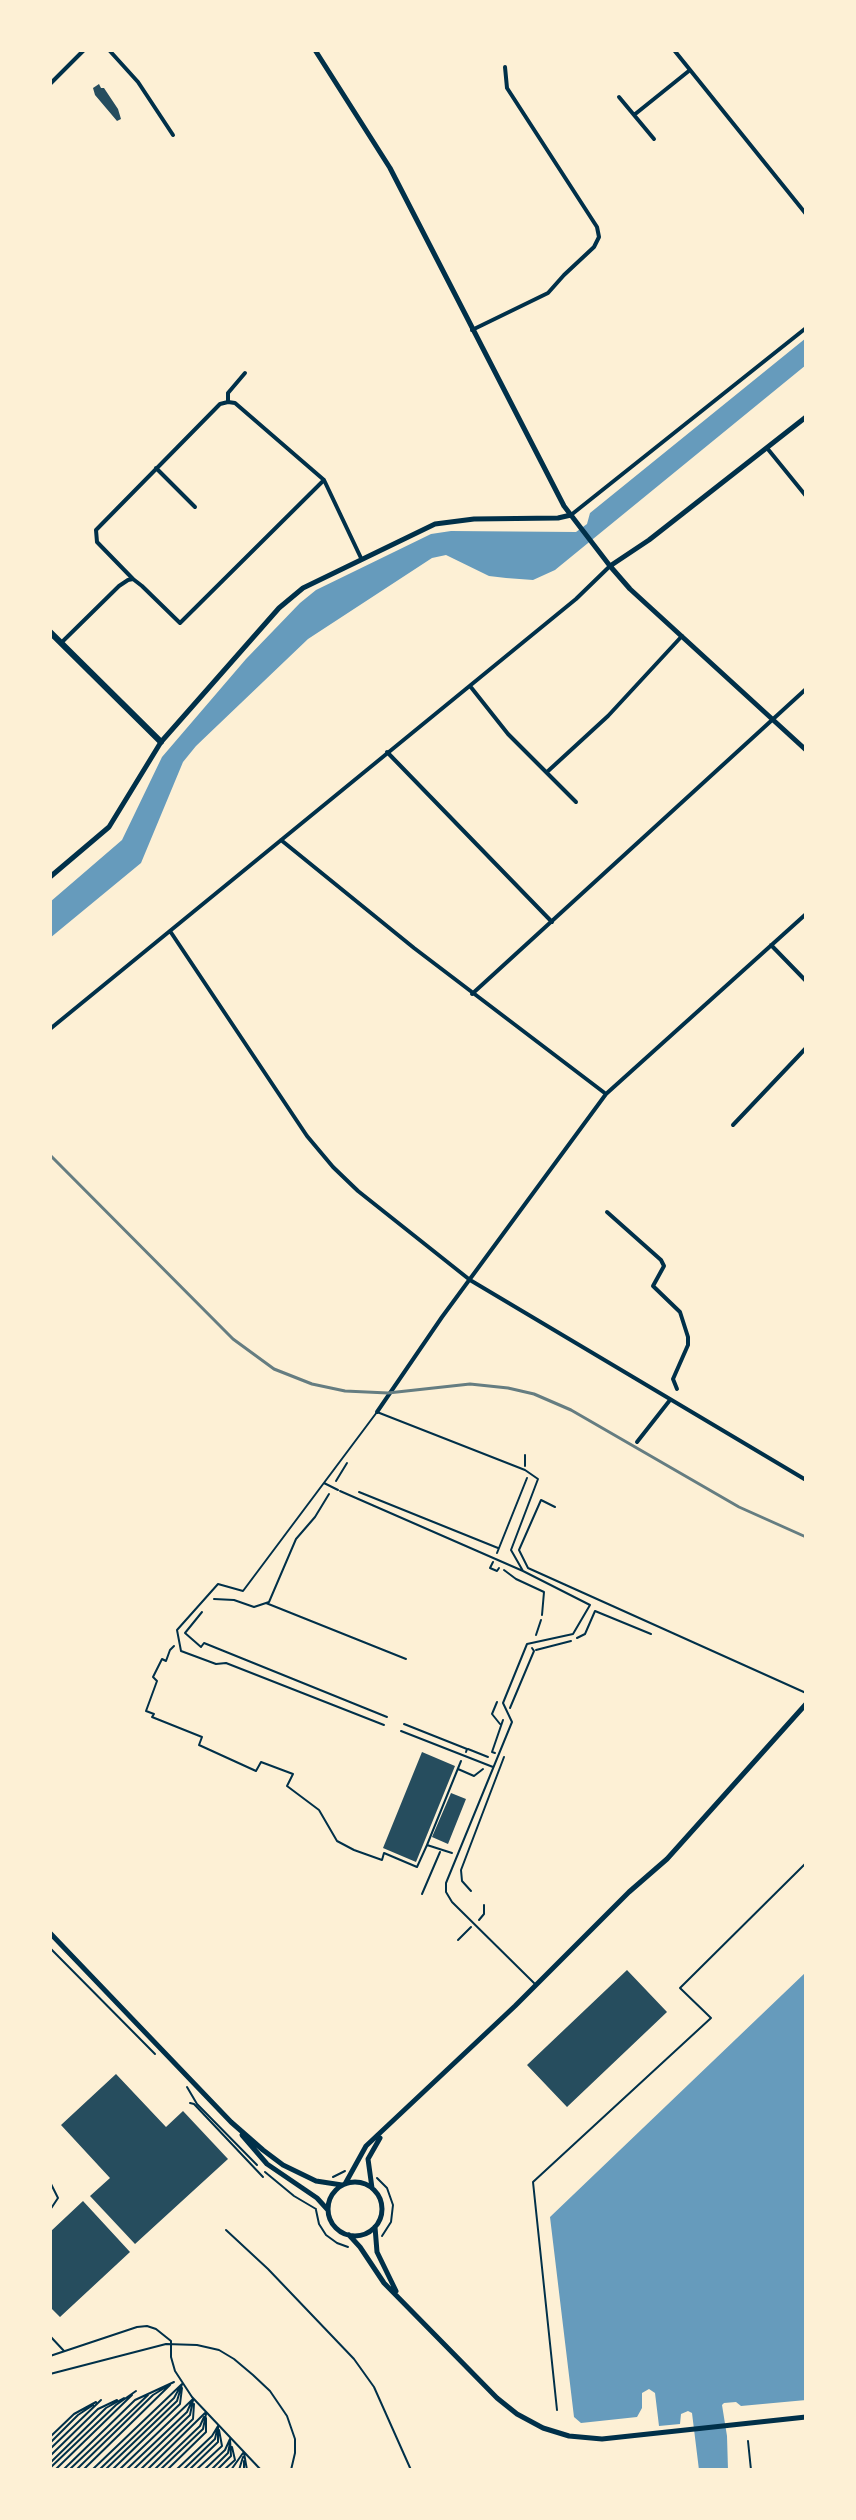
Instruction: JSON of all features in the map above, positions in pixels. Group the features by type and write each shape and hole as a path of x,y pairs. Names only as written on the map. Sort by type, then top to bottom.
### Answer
{"main road":[{"path":"50,632 161,742"}],"street":[{"path":"50,84 84,50"},
{"path":"109,50 138,82 173,135"},
{"path":"315,50 386,162 553,486 579,527 630,589 806,750"},
{"path":"674,50 806,214"},
{"path":"472,330 548,293 594,247 599,237 597,227 507,88 505,67"},
{"path":"634,115 690,70"},
{"path":"619,97 654,139"},
{"path":"50,877 109,827 161,742 290,597 310,583 426,527 444,522 553,519 571,515 806,328"},
{"path":"228,402 228,393 245,373"},
{"path":"324,480 180,623 97,542 96,530 220,404 228,402 235,403 324,480 361,558"},
{"path":"50,1029 587,590 610,566 649,540 806,417"},
{"path":"767,448 806,496"},
{"path":"156,468 195,507"},
{"path":"61,643 119,586 133,579"},
{"path":"547,772 608,716 682,636"},
{"path":"470,686 501,725 576,802"},
{"path":"472,994 806,689"},
{"path":"387,752 552,922"},
{"path":"281,840 472,994 606,1094"},
{"path":"377,1412 606,1094 806,914"},
{"path":"170,931 322,1155 366,1198 470,1280 806,1480"},
{"path":"771,945 806,981"},
{"path":"733,1125 806,1048"},
{"path":"607,1212 664,1266 653,1286 680,1312 688,1337 688,1345 673,1379 677,1389"},
{"path":"637,1442 670,1400"},
{"path":"328,2211 330,2198 344,2184 364,2149 624,1896 661,1865 806,1704"},
{"path":"50,1933 231,2122 267,2164 317,2198 328,2211 335,2227 349,2235 360,2247 376,2273 497,2398 534,2424 587,2438 806,2419"},
{"path":"231,2122 272,2158 325,2184 360,2182 372,2189 382,2209 375,2227 375,2242 382,2265 401,2298"},
{"path":"372,2189 370,2154 385,2131"},
{"path":"349,2235 365,2234 375,2227"}],"lane":[{"path":"384,1725 226,1663 216,1664 181,1651 177,1630 218,1584 243,1591 377,1412 525,1470 538,1479 511,1550 523,1571"},
{"path":"323,1483 523,1571 590,1605 573,1634 527,1644 503,1703 512,1722 446,1883 448,1897 535,1984"},
{"path":"555,1507 541,1500 519,1550 528,1568 806,1693"},
{"path":"401,1731 493,1767"},
{"path":"557,2410 533,2182 711,2018 680,1988 806,1863"},
{"path":"50,2182 58,2198 50,2210"},
{"path":"226,2230 354,2359 374,2387 411,2470"},
{"path":"50,2351 51,2356 147,2326 164,2333 171,2341 172,2362 183,2383 206,2413 256,2465 257,2470"},
{"path":"50,2336 65,2352"},
{"path":"50,2374 166,2344 197,2345 219,2350 253,2375 283,2409 295,2439 291,2470"},
{"path":"63,2470 135,2400 174,2382"},
{"path":"69,2470 144,2398 174,2382"},
{"path":"76,2470 153,2395 174,2382"},
{"path":"83,2470 174,2382"},
{"path":"92,2470 183,2383"},
{"path":"99,2470 174,2398 183,2383"},
{"path":"105,2470 177,2401 183,2383"},
{"path":"112,2470 180,2404 183,2383"},
{"path":"50,2456 98,2409 136,2391"},
{"path":"50,2463 106,2408 136,2391"},
{"path":"50,2468 116,2405 136,2391"},
{"path":"55,2470 136,2391"},
{"path":"119,2470 194,2399"},
{"path":"126,2470 187,2412 194,2399"},
{"path":"133,2470 190,2415 194,2399"},
{"path":"140,2470 193,2419 194,2399"},
{"path":"50,2437 74,2414 101,2400"},
{"path":"50,2443 78,2415 101,2400"},
{"path":"50,2449 101,2400"},
{"path":"147,2470 206,2413"},
{"path":"154,2470 200,2426 206,2413"},
{"path":"160,2470 203,2429 206,2413"},
{"path":"167,2470 206,2432 206,2413"},
{"path":"176,2470 212,2436 218,2425"},
{"path":"183,2470 215,2439 218,2425"},
{"path":"189,2470 218,2442 218,2425"},
{"path":"196,2470 222,2446 218,2425"},
{"path":"204,2470 225,2450 230,2438"},
{"path":"211,2470 228,2453 230,2438"},
{"path":"217,2470 231,2456 230,2438"},
{"path":"224,2470 235,2460 230,2438"},
{"path":"748,2441 751,2470"},
{"path":"231,2470 244,2452"},
{"path":"239,2470 244,2452"},
{"path":"244,2452 246,2470"}],"path":[{"path":"213,1599 234,1600 254,1607 269,1602 296,1539 315,1517 351,1455"},
{"path":"357,1491 499,1549"},
{"path":"264,1603 406,1659"},
{"path":"203,1610 185,1633 201,1647 204,1643 387,1717"},
{"path":"534,1650 570,1642 585,1634 595,1611 651,1634"},
{"path":"179,1643 170,1650 166,1661 162,1659 153,1677 157,1681 146,1711 154,1714 152,1717 202,1737 199,1745 256,1771 261,1762 293,1774 287,1786 319,1810 337,1841 354,1850 382,1860 384,1853 417,1867 467,1749"},
{"path":"492,1714 501,1725"},
{"path":"404,1724 488,1757"},
{"path":"427,1845 440,1850 468,1852"},
{"path":"422,1894 440,1850"},
{"path":"50,1948 163,2063"},
{"path":"185,2083 194,2101 246,2155 274,2180 316,2209"},
{"path":"190,2103 263,2177"},
{"path":"325,2184 338,2174 353,2170"},
{"path":"369,2173 383,2183 393,2205 389,2225 375,2242"},
{"path":"317,2198 319,2224 328,2237 342,2245 360,2247"}],"water":[{"path":"806,338 806,365 555,570 533,580 506,578 489,576 446,555 432,558 308,639 183,762 141,863 50,938 50,902 122,840 162,757 246,659 316,590 431,534 451,531 576,532 587,524 590,513"},
{"path":"806,1972 806,2400 741,2406 736,2402 724,2403 728,2470 699,2470 692,2413 681,2414 680,2424 659,2426 655,2393 649,2389 642,2393 642,2408 637,2417 581,2423 574,2417 550,2217"}],"building":[{"path":"99,84 118,109 121,119 117,121 95,95 93,88"},
{"path":"422,1752 455,1766 416,1862 383,1848"},
{"path":"451,1793 466,1799 448,1844 432,1837"},
{"path":"627,1970 667,2012 567,2107 527,2065"},
{"path":"116,2074 166,2127 183,2111 228,2159 135,2244 90,2196 110,2178 61,2125"},
{"path":"83,2201 130,2252 60,2317 50,2307 50,2232"}],"railway":[{"path":"50,1155 233,1339 274,1369 312,1384 345,1391 388,1393 470,1384 534,1394 571,1410 739,1507 806,1537"}]}
